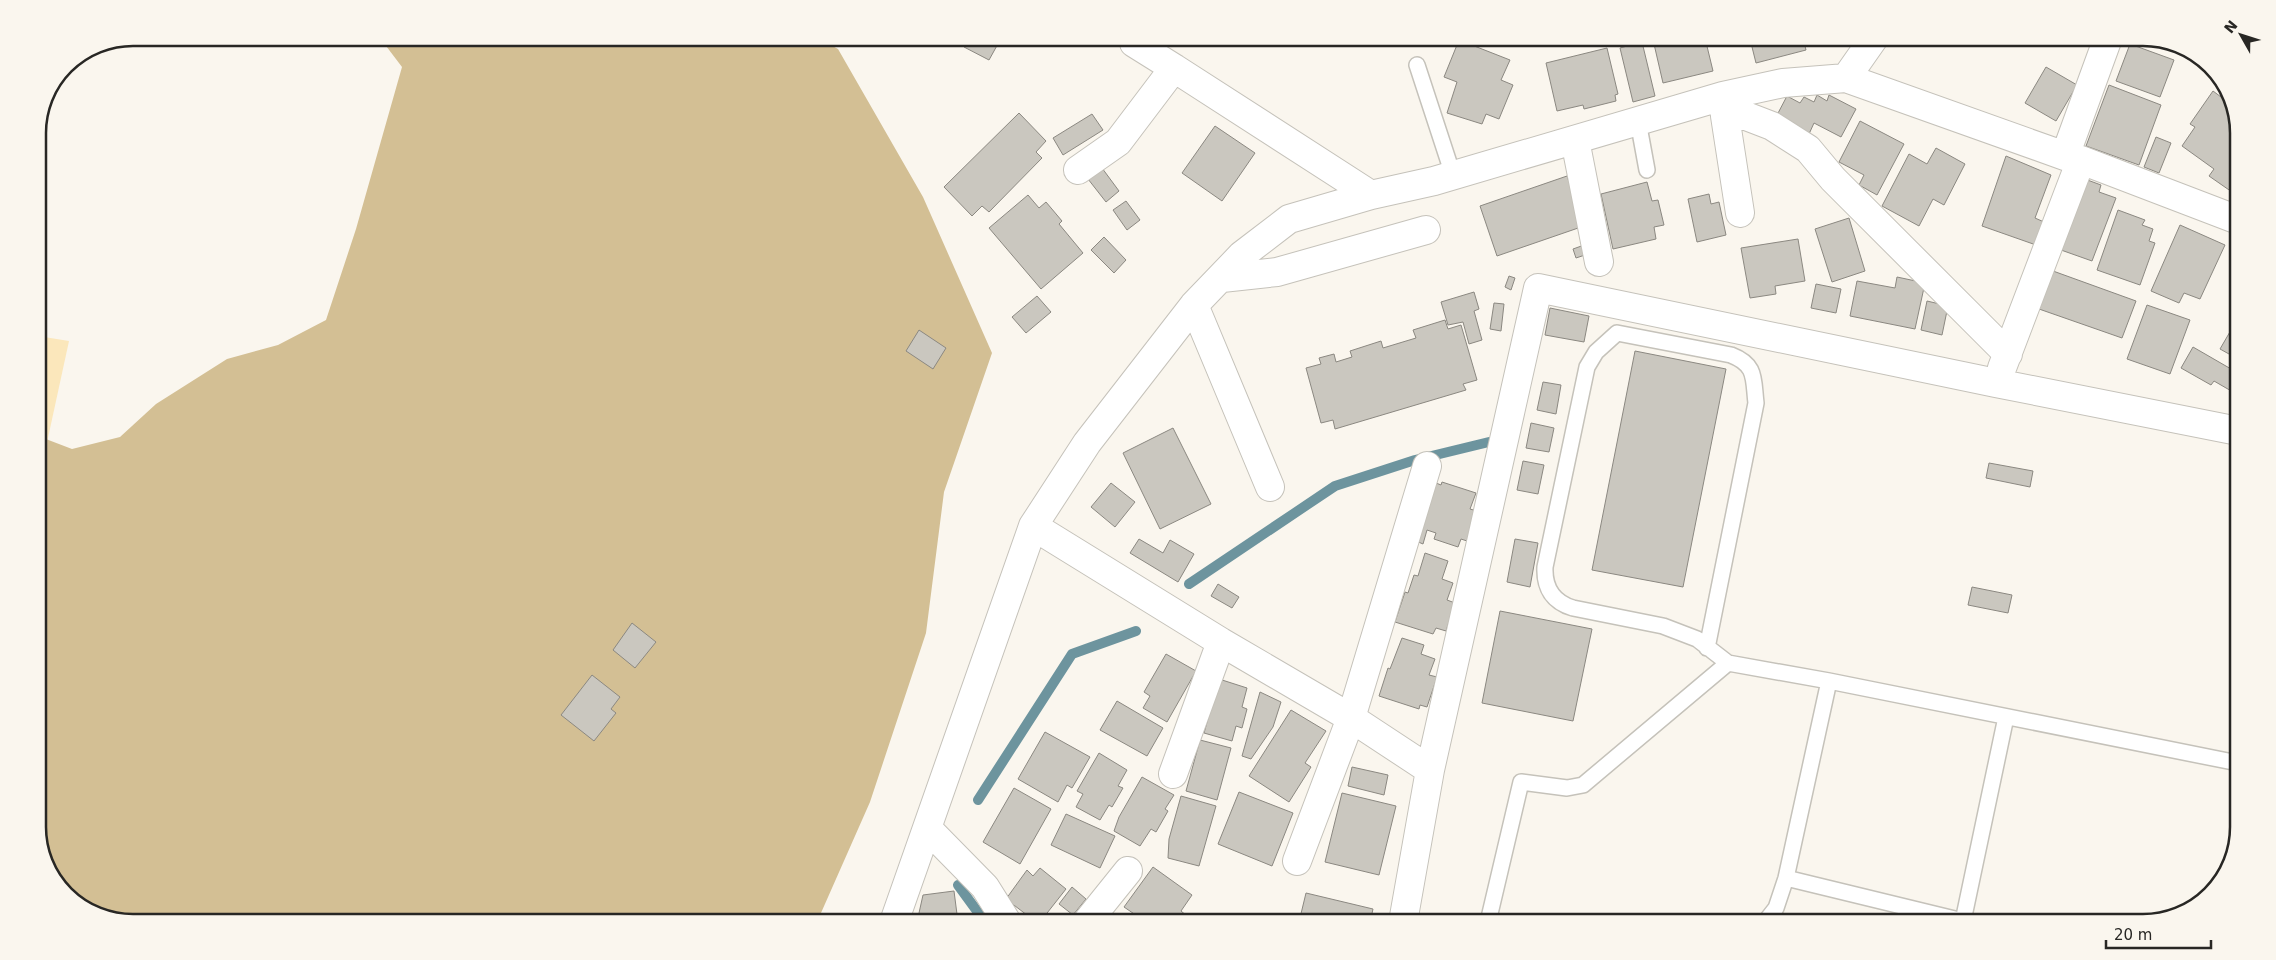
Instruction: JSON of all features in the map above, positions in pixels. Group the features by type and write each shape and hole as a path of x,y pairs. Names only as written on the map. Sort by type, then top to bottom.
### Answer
{"street":[{"path":"1142,46 1371,196"},
{"path":"1996,383 2008,354 2073,158 2106,46"},
{"path":"897,914 1033,526 1087,443 1194,305 1222,278 1242,255 1289,219 1453,175 1638,121 1724,106 1857,53 2073,158 2230,217"},
{"path":"1078,170 1118,142 1174,68"},
{"path":"1724,106 1772,126 1808,149 1833,179 2008,354"},
{"path":"1724,106 1740,213"},
{"path":"1574,140 1599,262"},
{"path":"1222,278 1277,272 1426,230"},
{"path":"1404,914 1430,770 1538,288 2230,429"},
{"path":"1194,305 1270,487"},
{"path":"1297,862 1352,718 1428,466"},
{"path":"1033,526 1221,642 1352,718 1430,770"},
{"path":"1173,774 1221,642"},
{"path":"928,829 985,887 1002,914"},
{"path":"1093,914 1128,871"}],"lane":[{"path":"1417,65 1453,175"},
{"path":"1638,121 1647,170"},
{"path":"1707,648 1756,403 1753,372 1745,360 1731,355 1618,333 1596,352 1587,367 1545,567 1544,578 1551,593 1560,604 1663,626 1697,639 1707,648 1728,663 1829,681 2230,760"},
{"path":"1490,914 1521,782 1567,788 1583,785 1728,663"},
{"path":"1772,914 1776,908 1786,878 1829,681"},
{"path":"1964,914 2006,717"},
{"path":"1786,878 1934,914"}],"shaded area":[{"path":"386,46 833,46 838,49 923,197 992,353 944,492 926,633 870,802 821,914 133,914 116,912 100,907 80,896 61,875 55,865 46,833 46,439 72,449 120,437 156,404 227,359 278,345 326,320 356,229 402,67"},
{"path":"46,337 69,341 46,447"}],"building":[{"path":"965,46 997,46 989,60"},
{"path":"1457,46 1474,46 1510,60 1501,80 1513,85 1499,119 1486,114 1482,124 1447,113 1457,82 1444,77"},
{"path":"1643,46 1655,96 1633,102 1620,48"},
{"path":"1654,46 1707,46 1713,71 1663,83"},
{"path":"1752,46 1805,46 1806,50 1756,63"},
{"path":"2129,46 2136,46 2174,60 2160,97 2116,81"},
{"path":"1607,48 1618,94 1615,95 1616,101 1584,109 1583,105 1557,111 1546,63"},
{"path":"2046,67 2077,85 2056,121 2025,103"},
{"path":"2109,85 2161,105 2139,165 2086,146"},
{"path":"2213,91 2222,98 2230,127 2230,191 2209,176 2214,169 2182,146 2195,127 2190,124"},
{"path":"1817,95 1827,101 1829,95 1856,109 1841,137 1814,123 1809,134 1776,117 1787,96 1800,103 1804,97 1814,102"},
{"path":"1019,113 1046,141 1036,152 1042,158 989,212 982,206 972,216 944,187"},
{"path":"1092,114 1103,130 1063,155 1053,138"},
{"path":"1860,121 1904,144 1877,195 1859,185 1864,175 1839,162"},
{"path":"1215,126 1255,153 1222,201 1182,173"},
{"path":"2156,137 2171,143 2159,173 2144,167"},
{"path":"1936,148 1965,164 1944,205 1933,199 1919,226 1882,206 1909,154 1927,164"},
{"path":"2006,156 2051,175 2035,218 2044,222 2036,245 1982,226"},
{"path":"1102,168 1119,191 1106,202 1088,179"},
{"path":"1567,176 1584,226 1497,256 1480,206"},
{"path":"2082,178 2101,185 2099,192 2116,198 2092,261 2061,250"},
{"path":"1647,182 1652,201 1658,200 1664,225 1654,227 1656,239 1613,249 1601,194"},
{"path":"1709,194 1711,204 1719,202 1726,235 1697,242 1688,199"},
{"path":"1028,195 1039,208 1046,202 1062,221 1059,224 1083,253 1041,289 989,228"},
{"path":"1126,201 1140,220 1127,230 1113,210"},
{"path":"2118,210 2145,220 2142,225 2153,229 2149,241 2155,243 2140,285 2097,270"},
{"path":"1849,218 1865,271 1832,282 1815,229"},
{"path":"2180,225 2225,245 2200,299 2184,293 2179,303 2151,291"},
{"path":"1104,237 1126,260 1114,273 1091,250"},
{"path":"1798,239 1805,281 1775,286 1776,294 1750,298 1741,248"},
{"path":"1587,244 1591,253 1576,258 1573,249"},
{"path":"2053,271 2136,301 2122,338 2039,309"},
{"path":"1509,276 1515,278 1511,290 1505,287"},
{"path":"1897,277 1925,283 1915,329 1850,316 1857,281 1895,288"},
{"path":"1816,284 1841,289 1836,313 1811,308"},
{"path":"1474,292 1479,309 1474,311 1482,340 1469,344 1463,322 1448,325 1441,302"},
{"path":"1037,296 1051,312 1026,333 1012,317"},
{"path":"1927,301 1948,306 1942,335 1921,330"},
{"path":"1494,303 1504,304 1501,331 1490,329"},
{"path":"2147,305 2190,320 2170,374 2127,359"},
{"path":"1550,308 1589,316 1584,342 1545,335"},
{"path":"1445,320 1448,329 1461,325 1477,380 1463,384 1466,390 1335,429 1333,420 1321,423 1306,368 1321,364 1319,358 1334,354 1336,362 1352,357 1350,351 1381,341 1383,348 1416,338 1413,330"},
{"path":"919,330 946,348 933,369 906,351"},
{"path":"2230,332 2230,355 2220,349"},
{"path":"2193,347 2230,368 2230,390 2214,381 2211,385 2181,368"},
{"path":"1635,351 1726,369 1683,587 1592,570"},
{"path":"1543,382 1561,385 1556,414 1537,410"},
{"path":"1531,423 1554,428 1549,452 1526,448"},
{"path":"1173,428 1211,504 1160,529 1123,453"},
{"path":"1523,461 1544,465 1538,494 1517,490"},
{"path":"1989,463 2033,471 2030,487 1986,478"},
{"path":"1442,482 1476,493 1470,509 1480,512 1470,542 1461,539 1458,547 1434,539 1436,533 1427,530 1423,544 1416,541 1436,483 1441,485"},
{"path":"1111,483 1135,502 1115,527 1091,507"},
{"path":"1139,539 1163,553 1170,540 1194,554 1178,582 1130,553"},
{"path":"1515,539 1538,543 1530,587 1507,582"},
{"path":"1425,553 1448,561 1442,579 1453,583 1447,600 1455,603 1446,631 1436,628 1433,634 1395,622 1405,592 1408,593 1414,575 1418,576"},
{"path":"1218,584 1239,597 1232,608 1211,596"},
{"path":"1972,587 2012,595 2008,613 1968,605"},
{"path":"1500,611 1592,629 1573,721 1482,703"},
{"path":"632,623 656,642 635,668 613,650"},
{"path":"1402,638 1424,645 1421,654 1435,659 1429,675 1437,677 1427,707 1420,705 1419,709 1379,696 1388,668 1390,669"},
{"path":"1166,654 1196,671 1167,722 1143,708 1150,696 1144,692"},
{"path":"592,675 620,697 611,709 616,713 594,741 561,715"},
{"path":"1219,679 1247,688 1242,707 1247,709 1242,728 1236,726 1232,741 1204,733"},
{"path":"1260,692 1281,702 1273,727 1251,759 1242,756"},
{"path":"1117,701 1163,728 1147,756 1100,730"},
{"path":"1291,710 1326,731 1305,763 1311,767 1289,802 1249,776"},
{"path":"1045,732 1090,757 1072,788 1067,785 1058,802 1018,779"},
{"path":"1200,740 1231,748 1217,800 1186,791"},
{"path":"1099,753 1127,770 1118,786 1123,788 1112,807 1109,805 1100,820 1076,807 1083,794 1077,791"},
{"path":"1352,767 1388,775 1384,795 1348,786"},
{"path":"1142,777 1174,795 1165,809 1168,811 1156,832 1151,829 1140,846 1114,831 1119,817"},
{"path":"1014,788 1051,809 1020,864 983,842"},
{"path":"1239,792 1293,813 1272,866 1218,844"},
{"path":"1342,793 1396,806 1379,875 1325,862"},
{"path":"1181,796 1216,806 1199,866 1168,858 1169,839"},
{"path":"1066,814 1115,836 1100,868 1051,845"},
{"path":"1153,867 1192,895 1181,911 1185,914 1134,914 1124,907"},
{"path":"1040,868 1066,889 1046,914 1026,914 1006,899 1027,870 1033,876"},
{"path":"1072,887 1086,899 1074,914 1059,904"},
{"path":"954,891 957,914 919,914 923,895"},
{"path":"1306,893 1373,909 1372,914 1301,914"}],"waterway":[{"path":"1189,584 1335,486 1415,460 1489,442"},
{"path":"978,800 1072,654 1136,631"},
{"path":"958,885 979,914"}]}
